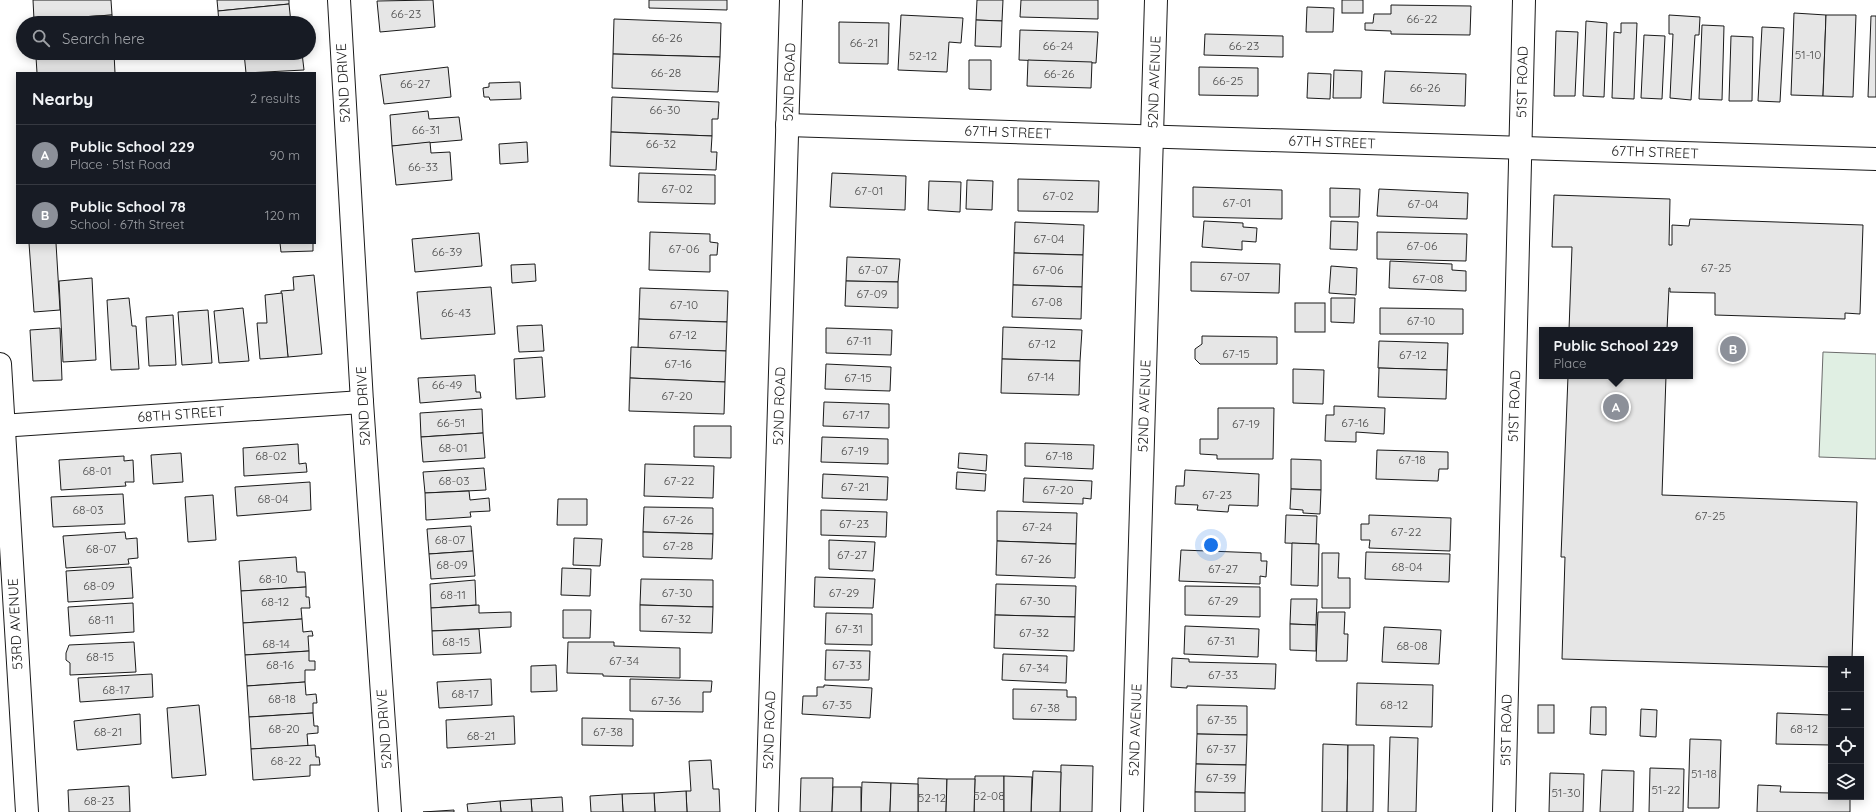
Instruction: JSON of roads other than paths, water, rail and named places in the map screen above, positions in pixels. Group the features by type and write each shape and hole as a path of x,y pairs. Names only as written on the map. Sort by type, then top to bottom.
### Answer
{"street":[{"name":"52ND DRIVE","path":"339,0 362,402 390,812"},
{"name":"52ND ROAD","path":"767,812 791,0"},
{"name":"52ND AVENUE","path":"1132,812 1156,0"},
{"name":"51ST ROAD","path":"1504,812 1524,0"},
{"name":"67TH STREET","path":"787,126 1876,159"},
{"name":"53RD AVENUE","path":"0,364 2,426 27,812"},
{"name":"68TH STREET","path":"2,426 362,402"}],"place":[{"name":"Public School 78","path":"1733,349"},
{"name":"Public School 229","path":"1616,407"}]}
